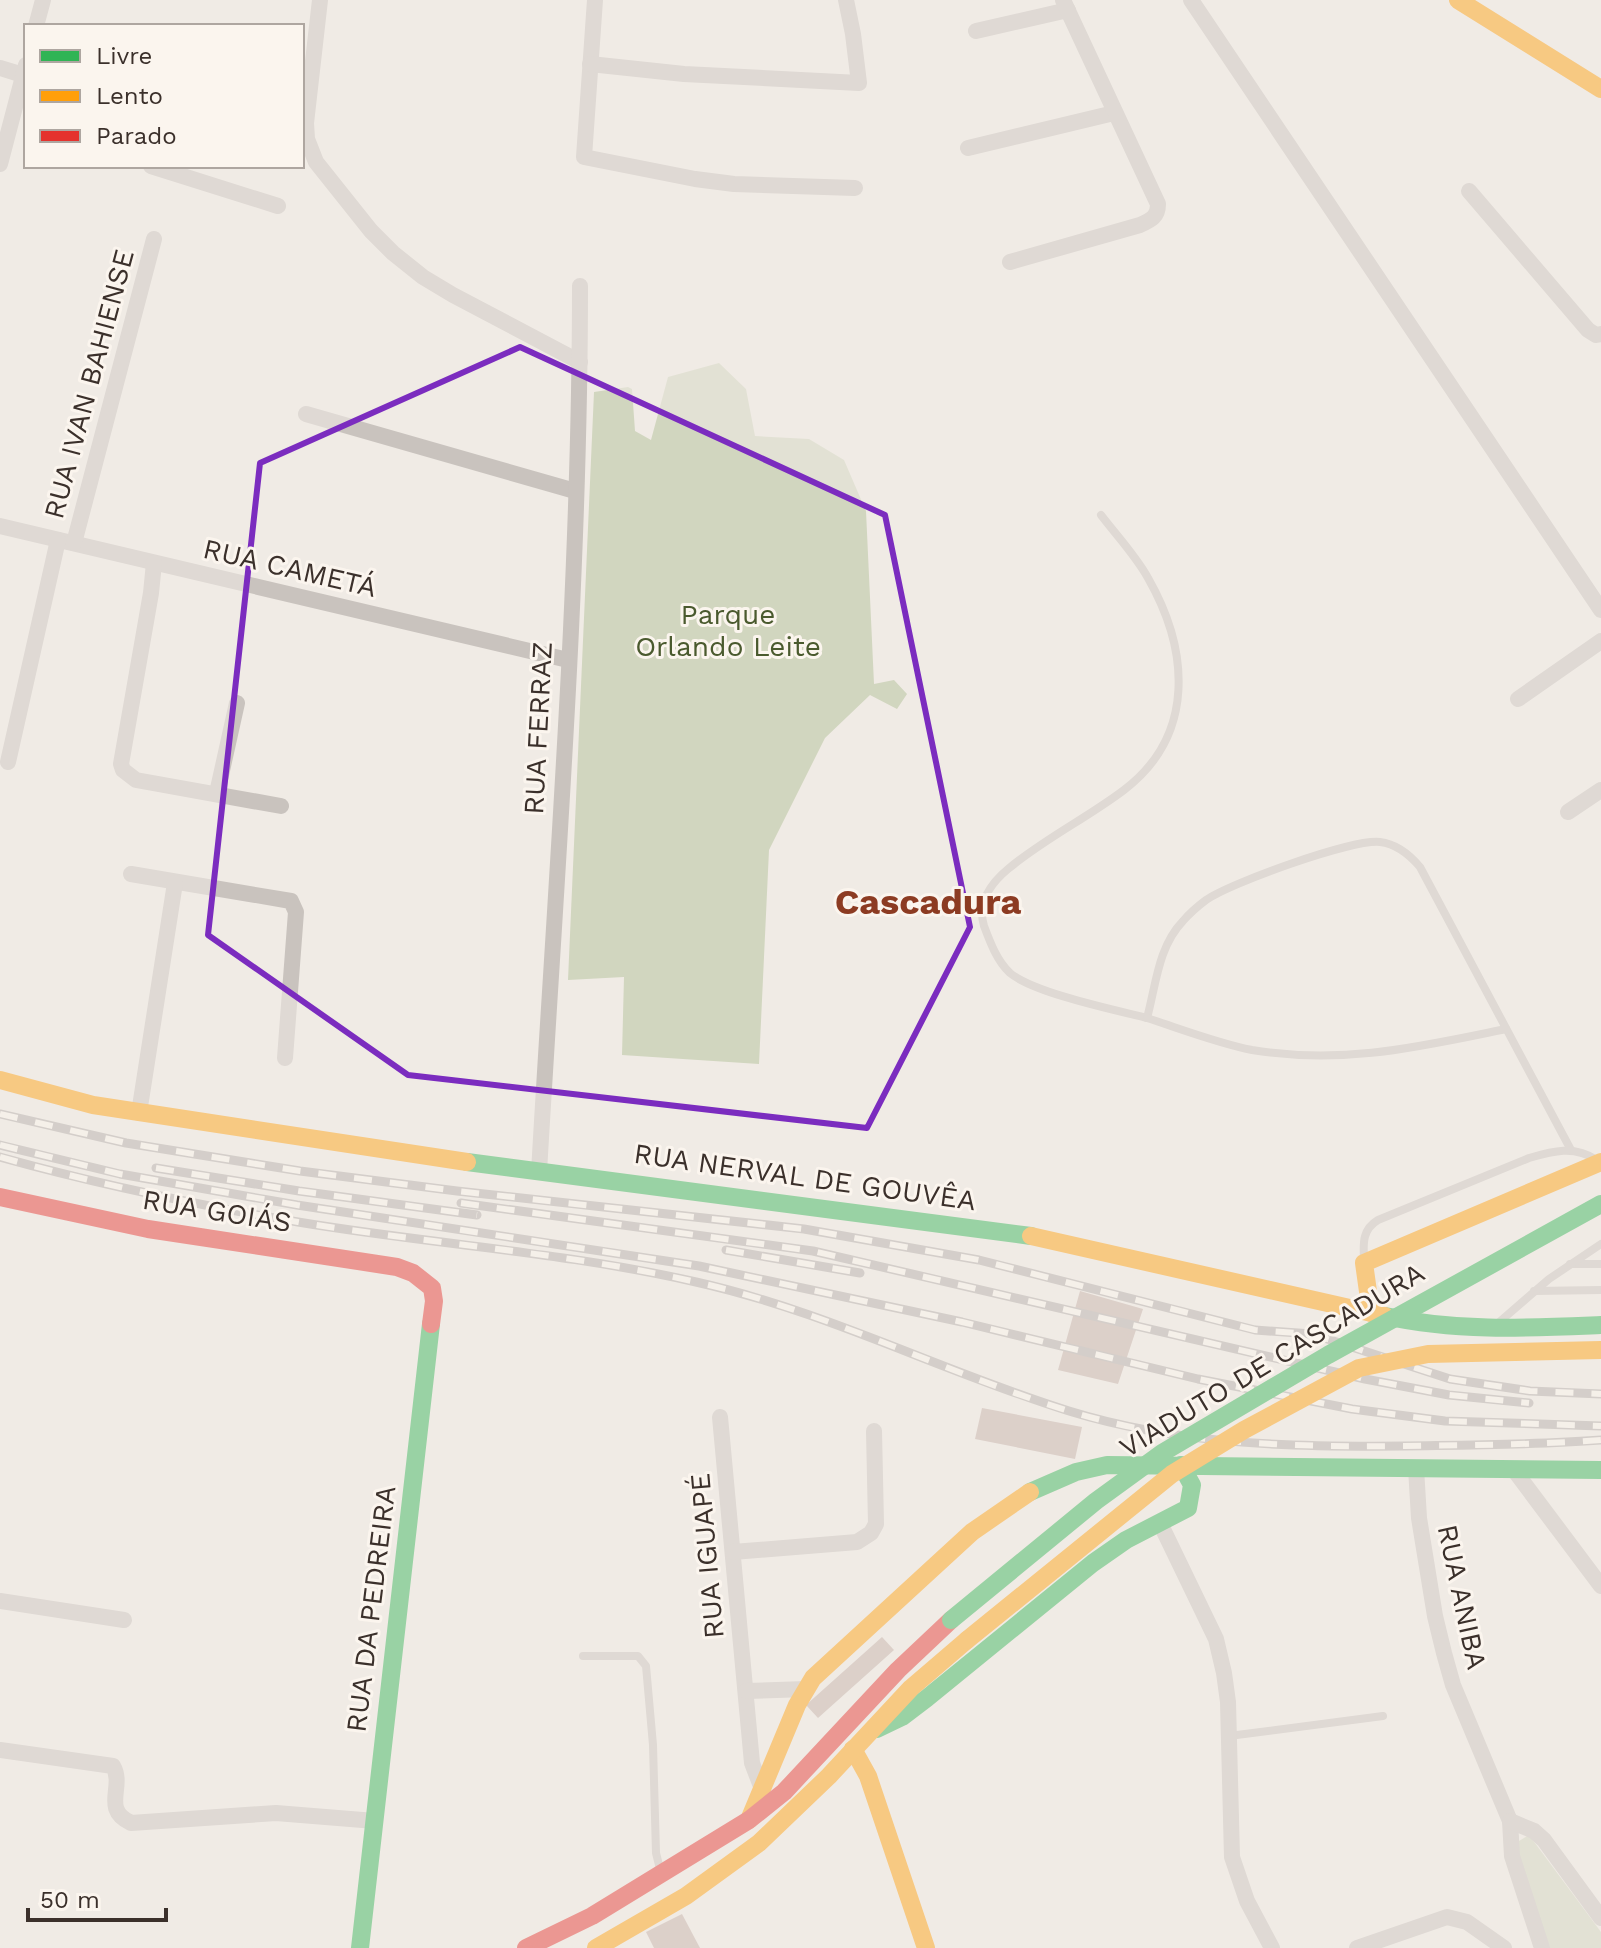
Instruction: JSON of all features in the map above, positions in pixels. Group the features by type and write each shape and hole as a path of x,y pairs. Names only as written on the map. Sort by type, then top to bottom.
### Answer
{"main road":[{"path":"1458,0 1601,89"},
{"name":"RUA NERVAL DE GOUVÊA","path":"0,1080 93,1105 139,1113 539,1172 1039,1237 1415,1323 1491,1329 1601,1325"},
{"path":"1371,1313 1364,1263 1601,1162"},
{"name":"RUA GOIÁS","path":"0,1197 200,1240 397,1267 424,1280"},
{"name":"VIADUTO DE CASCADURA","path":"526,1948 592,1916 749,1820 784,1792 888,1681 951,1620 1096,1501 1162,1453 1328,1355 1601,1204"},
{"name":"RUA DA PEDREIRA","path":"360,1948 434,1301 432,1288 424,1280"},
{"name":"VIADUTO DE CASCADURA","path":"596,1948 675,1903 733,1864 786,1819 911,1688 967,1640 1172,1474 1258,1422 1359,1368 1428,1354 1601,1350"},
{"path":"868,1732 902,1717 1093,1563 1126,1540 1181,1513 1192,1502 1191,1478 1181,1465"},
{"path":"749,1820 787,1727 806,1689 823,1667 979,1525 1029,1489 1091,1468 1181,1465 1601,1470"},
{"path":"853,1749 868,1776 926,1948"}],"street":[{"path":"37,24 43,0"},
{"path":"320,0 306,123 307,139 316,162 371,231 423,277 580,362"},
{"path":"595,0 584,157 734,184 855,188"},
{"path":"590,64 684,74 859,83 846,0"},
{"path":"1191,0 1601,610"},
{"path":"976,31 1066,5 1158,204 1157,215 1152,220 1010,262"},
{"path":"0,68 24,70"},
{"path":"0,164 24,74"},
{"path":"968,148 1114,113"},
{"path":"157,168 278,206"},
{"path":"1469,191 1588,330 1596,335 1601,334"},
{"name":"RUA IVAN BAHIENSE","path":"8,762 66,541 154,239"},
{"name":"RUA FERRAZ","path":"539,1172 568,660 580,362 580,286"},
{"path":"306,414 575,491"},
{"name":"RUA CAMETÁ","path":"0,526 568,660"},
{"path":"154,563 121,764 123,770 136,780 281,806"},
{"path":"1518,699 1601,641"},
{"path":"217,793 237,703"},
{"path":"1568,812 1601,790"},
{"path":"131,874 286,899 295,906 285,1058"},
{"path":"139,1113 175,883"},
{"name":"RUA IGUAPÉ","path":"720,1417 752,1763 762,1789"},
{"path":"733,1552 857,1542 871,1533 876,1524 874,1431"},
{"name":"RUA ANIBA","path":"1416,1468 1419,1518 1444,1653 1453,1685 1510,1821 1512,1856 1542,1948"},
{"path":"1514,1470 1601,1586"},
{"path":"1160,1523 1216,1639 1224,1673 1232,1857 1247,1901 1272,1948"},
{"path":"0,1601 124,1620"},
{"path":"746,1691 806,1689"},
{"path":"0,1750 113,1766 117,1776 118,1815 131,1823 276,1813 375,1821"},
{"path":"1510,1821 1534,1831 1544,1840 1601,1918"},
{"path":"1357,1948 1447,1917 1467,1922 1504,1948"}],"lane":[{"path":"1101,515 1148,577 1171,629 1180,668 1175,716 1158,755 1144,772 1124,790 1008,869 989,888 983,903 982,919 990,944 1007,971 1035,987 1251,1049 1322,1056 1395,1052 1506,1029"},
{"path":"1147,1018 1166,945 1181,922 1206,900 1291,864 1374,842 1396,846 1420,867 1571,1150"},
{"path":"1364,1263 1364,1239 1367,1230 1378,1220 1552,1151 1586,1153 1601,1162"},
{"path":"1491,1329 1533,1291 1601,1244"},
{"path":"1570,1264 1601,1264"},
{"path":"1533,1291 1601,1290"},
{"path":"583,1656 638,1656 646,1666 653,1745 656,1853 662,1875"},
{"path":"1228,1736 1383,1716"}],"highlighted area":[{"path":"520,347 885,515 970,927 867,1128 408,1075 208,935 260,463"}],"green space":[{"name":"Parque Orlando Leite","path":"719,363 746,389 755,436 809,439 844,460 866,511 874,684 894,680 907,694 897,709 870,695 825,738 769,850 759,1064 622,1055 624,977 568,980 594,392 632,389 635,431 651,440 668,377"},
{"path":"1529,1835 1601,1932 1601,1948 1550,1948 1514,1844"}],"building":[{"path":"1080,1291 1143,1309 1118,1384 1058,1370"},
{"path":"982,1408 1082,1427 1075,1459 975,1439"},
{"path":"882,1637 894,1650 818,1718 806,1705"},
{"path":"682,1914 700,1948 654,1948 646,1932"}],"railway":[{"path":"0,1114 126,1143 300,1171 804,1229 979,1260 1255,1330 1312,1334 1450,1379 1530,1391 1601,1394"},
{"path":"0,1145 120,1174 297,1205 699,1266 962,1322 1198,1379 1352,1409 1445,1421 1601,1426"},
{"path":"0,1157 111,1185 260,1215 348,1230 597,1263 696,1282 744,1294 838,1325 1069,1411 1152,1431 1235,1442 1319,1446 1601,1440"},
{"path":"156,1168 477,1215"},
{"path":"461,1203 813,1251 1365,1379 1449,1395 1529,1403"},
{"path":"726,1250 860,1273"}],"traffic: fast":[{"path":"467,1162 1031,1236"},
{"path":"951,1620 1096,1501 1162,1453 1328,1355 1601,1204"},
{"path":"1385,1316 1466,1327 1601,1325"},
{"path":"360,1948 431,1324"},
{"path":"1030,1492 1076,1472 1107,1465 1601,1470"},
{"path":"877,1729 902,1717 927,1698 1093,1563 1126,1540 1188,1508 1192,1485 1181,1465"}],"traffic: slow":[{"path":"1458,0 1601,89"},
{"path":"0,1080 93,1105 467,1162"},
{"path":"1371,1313 1364,1263 1601,1162"},
{"path":"1031,1236 1385,1316"},
{"path":"967,1640 1172,1474 1244,1430 1359,1368 1428,1354 1601,1350"},
{"path":"749,1820 797,1705 813,1678 972,1532 1030,1492"},
{"path":"596,1948 686,1896 759,1843 829,1776 911,1688 967,1640"},
{"path":"853,1749 868,1776 926,1948"}],"traffic: jam":[{"path":"0,1197 148,1229 397,1267 413,1273 432,1288 431,1324"},
{"path":"526,1948 592,1916 749,1820 784,1792 898,1670 951,1620"}],"district":[{"name":"Cascadura","path":"928,902"}]}
